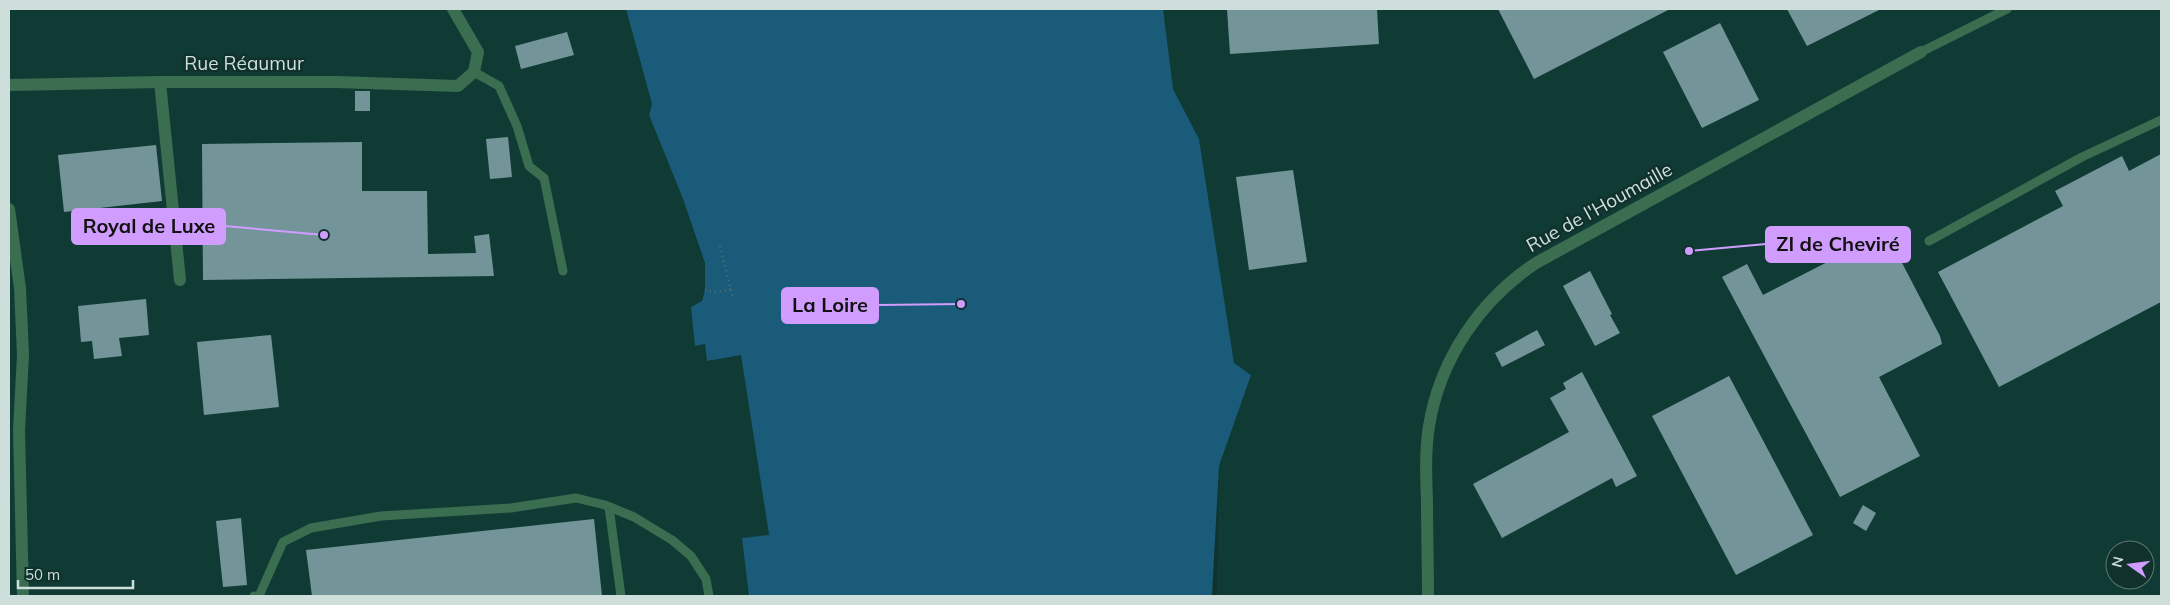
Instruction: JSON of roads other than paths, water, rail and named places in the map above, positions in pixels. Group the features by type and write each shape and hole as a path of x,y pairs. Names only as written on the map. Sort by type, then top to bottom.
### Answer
{"street":[{"path":"453,9 478,52 474,72"},
{"name":"Rue de l'Houmaille","path":"1428,596 1426,463 1429,426 1438,388 1445,370 1461,339 1483,309 1506,287 1536,263 1921,52"},
{"name":"Rue Réaumur","path":"9,85 160,82 336,82 458,86 474,72"},
{"path":"160,82 180,280"},
{"path":"9,209 20,288 23,355 19,430 23,596"}],"lane":[{"name":"Rue de l'Houmaille","path":"1921,52 2007,9"},
{"path":"474,72 499,86 517,126 529,166 544,178 563,271"},
{"path":"1929,241 2082,158 2161,120"},
{"path":"254,596 258,596 282,542 311,528 381,516 511,508 576,498 609,507 634,517 672,540 692,556 706,579 709,596"},
{"path":"609,507 621,596"}],"water":[{"path":"626,9 1163,9 1173,89 1199,139 1234,363 1251,375 1219,466 1212,596 749,596 742,538 769,535 741,355 707,361 705,344 695,346 691,307 702,301 705,290 705,263 683,199 649,115 652,104"}],"place":[{"name":"Royal de Luxe","path":"324,235"},
{"name":"ZI de Cheviré","path":"1689,251"},
{"name":"La Loire","path":"961,304"}]}
